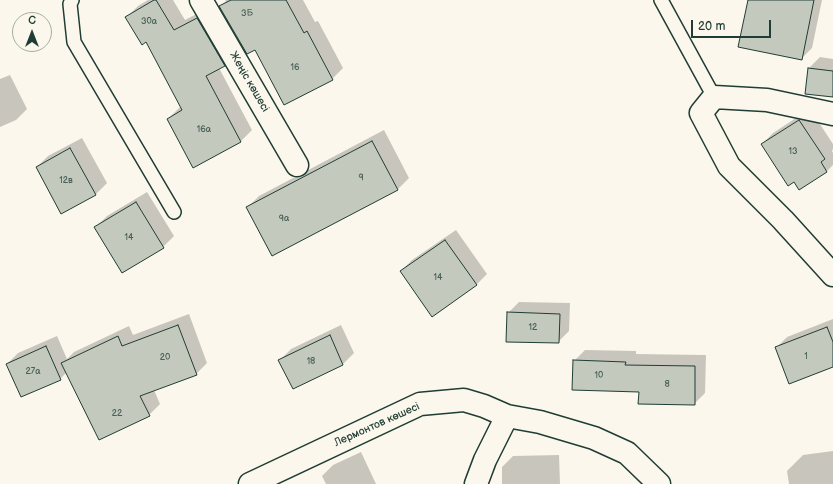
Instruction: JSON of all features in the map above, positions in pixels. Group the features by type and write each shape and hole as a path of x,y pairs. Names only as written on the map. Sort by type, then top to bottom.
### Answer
{"street":[{"name":"Жеңіс көшесі","path":"202,0 297,165"},
{"path":"833,114 767,100 714,97 701,113 729,166 783,220 833,274"},
{"name":"Лермонтов көшесі","path":"250,484 420,404 464,400 484,406 507,416 540,422 594,438 627,453 659,484"},
{"path":"476,484 484,460 507,416"}],"lane":[{"path":"72,0 70,4 74,42 174,212"},
{"path":"661,0 714,97"}],"building":[{"path":"156,0 174,30 197,18 225,66 206,76 241,142 193,168 167,119 182,110 146,42 142,45 125,17"},
{"path":"231,0 286,0 304,33 307,31 333,80 284,105 255,50 247,54 219,6"},
{"path":"748,0 814,0 802,60 738,47"},
{"path":"808,68 833,71 833,97 805,94"},
{"path":"799,120 825,159 821,162 827,172 799,190 794,182 788,186 761,144"},
{"path":"372,141 398,190 272,256 246,207"},
{"path":"70,148 96,195 61,214 36,167"},
{"path":"136,202 164,248 122,273 94,227"},
{"path":"445,240 477,285 432,317 400,271"},
{"path":"507,312 560,314 559,343 506,342"},
{"path":"178,325 197,375 140,396 150,416 99,440 61,363 118,336 122,346"},
{"path":"827,327 833,342 833,367 789,384 775,347"},
{"path":"330,335 343,365 293,389 278,360"},
{"path":"46,346 61,380 21,397 6,364"},
{"path":"573,360 626,362 625,365 695,366 695,405 638,404 639,392 572,390"}]}
